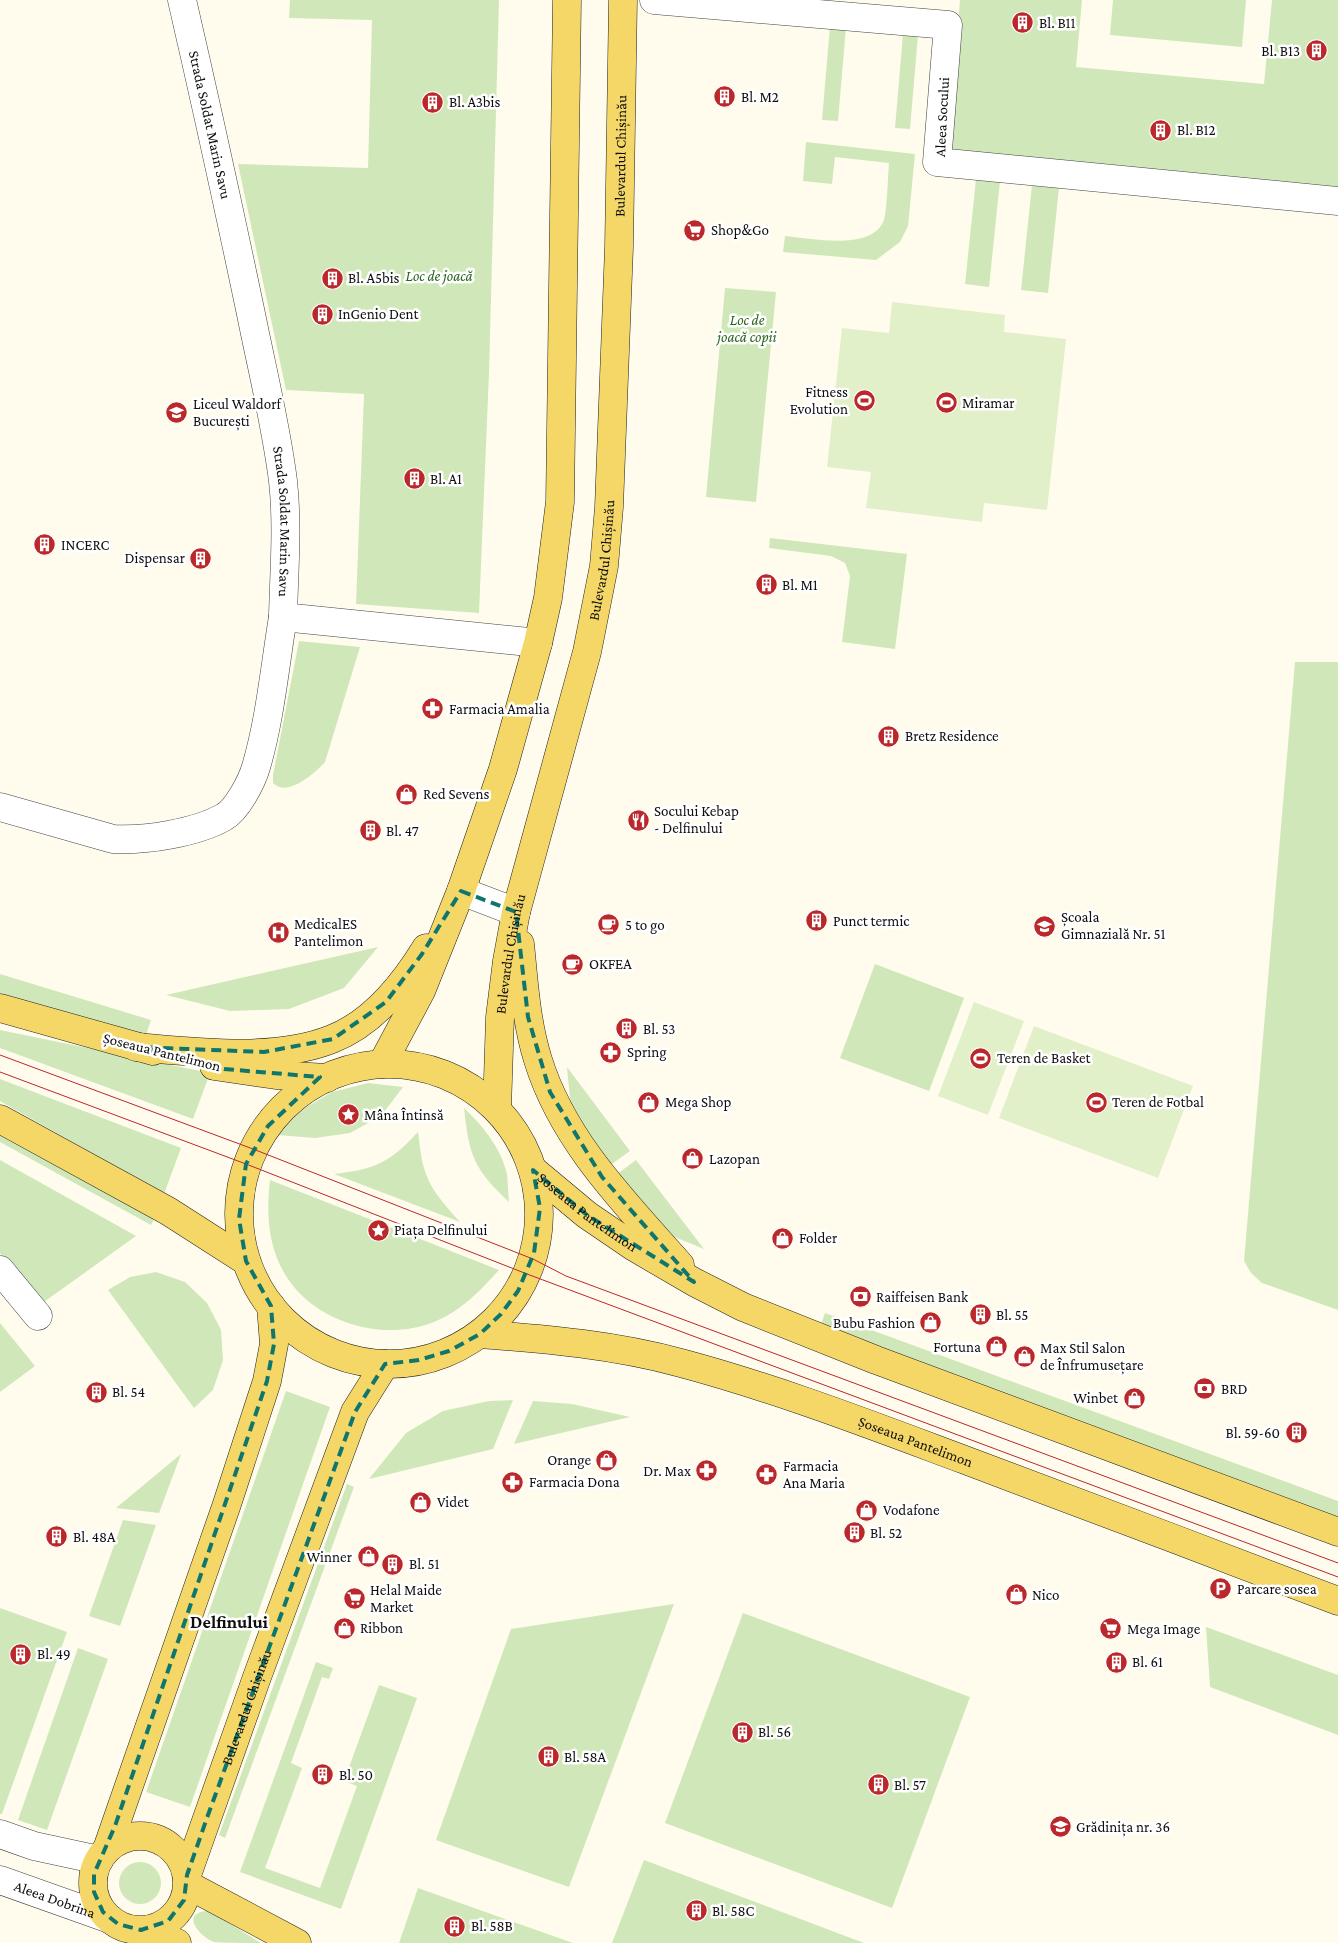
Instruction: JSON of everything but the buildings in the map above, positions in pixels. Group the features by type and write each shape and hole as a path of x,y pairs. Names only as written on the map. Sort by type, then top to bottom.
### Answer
{"main road":[{"path":"382,1064 418,998 461,891 503,769 538,643 554,559 560,502 567,0"},
{"name":"Bulevardul Chișinău","path":"497,1109 500,1017 507,961 516,912 587,652 604,566 610,507 619,256 623,0"},
{"path":"136,1046 189,1052 264,1052 304,1047 333,1039 361,1023 386,1002 422,954 461,891"},
{"path":"516,912 528,1017 538,1060 550,1092 577,1140 602,1177 694,1282"},
{"name":"Șoseaua Pantelimon","path":"0,1008 224,1069 327,1078"},
{"path":"382,1064 425,1069 455,1078 497,1109 518,1138 533,1170 540,1208 533,1259 518,1291 501,1314 480,1334 449,1351 426,1358 385,1364 346,1357 317,1345 297,1333 280,1317 264,1297 246,1261 239,1220 241,1189 246,1164 268,1126 284,1106 305,1090 327,1078 354,1069 382,1064"},
{"path":"0,1119 168,1211 246,1261"},
{"name":"Șoseaua Pantelimon","path":"533,1170 587,1215 634,1247 694,1282 743,1307 794,1329 1338,1532"},
{"path":"177,1943 146,1930 129,1928 110,1918 100,1907 94,1892 94,1874 103,1854 227,1504 267,1381 274,1344 271,1306"},
{"name":"Șoseaua Pantelimon","path":"480,1334 544,1339 612,1348 680,1362 761,1386 1017,1479 1338,1601"},
{"name":"Bulevardul Chișinău","path":"146,1930 161,1926 174,1916 184,1900 187,1880 257,1677 355,1412 385,1364"},
{"path":"103,1854 120,1840 128,1837 154,1837 174,1849 184,1865 187,1880 297,1943"}],"street":[{"name":"Strada Soldat Marin Savu","path":"182,0 217,151 276,437 282,481 286,543 283,617 538,643"},
{"name":"Aleea Socului","path":"654,0 948,25 937,162 1338,201"},
{"path":"0,807 113,839 129,840 172,834 196,828 225,817 242,797 256,768 264,733 283,617"},
{"path":"461,891 516,912"},
{"path":"0,1270 38,1316"},
{"path":"0,1834 34,1846 103,1854"},
{"name":"Aleea Dobrina","path":"0,1880 110,1918"}],"highlighted area":[{"path":"461,891 516,912 528,1017 550,1092 602,1177 694,1282 587,1215 533,1170 540,1208 534,1253 518,1291 501,1314 480,1334 449,1351 419,1360 385,1364 355,1412 208,1815 187,1875 184,1900 168,1921 141,1930 118,1924 103,1912 94,1892 94,1874 115,1826 267,1381 274,1344 271,1306 246,1261 239,1219 246,1164 268,1126 320,1077 224,1069 136,1047 264,1052 333,1039 386,1002 422,954"}],"green space":[{"name":"Loc de joacă","path":"290,0 499,0 489,373 479,613 356,604 364,394 286,390 238,164 368,168 372,20 289,18"},
{"path":"960,0 1082,0 1076,67 1264,84 1272,0 1338,0 1338,190 947,153"},
{"path":"1113,0 1246,0 1242,47 1110,35"},
{"path":"830,26 846,27 838,121 822,120"},
{"path":"903,34 918,35 910,129 895,128"},
{"path":"806,142 915,154 908,226 900,242 876,260 783,252 785,236 840,241 854,240 867,236 877,230 884,220 889,163 835,157 832,184 803,181"},
{"path":"976,179 1000,181 989,287 965,284"},
{"path":"1032,185 1059,188 1048,293 1021,290"},
{"name":"Loc de joacă copii","path":"725,288 776,292 756,502 706,497"},
{"name":"Miramar","path":"892,302 1005,315 1004,332 1066,339 1047,510 984,503 982,522 866,508 871,472 827,467 842,328 889,333"},
{"path":"770,538 907,554 895,649 842,642 850,576 845,563 831,556 769,548"},
{"path":"299,641 360,647 325,762 308,777 286,788 279,787 273,783 273,775"},
{"path":"1295,662 1338,662 1338,1310 1262,1283 1251,1273 1244,1261"},
{"path":"378,947 344,988 289,1009 230,1011 166,995"},
{"path":"875,964 964,998 929,1091 840,1058"},
{"path":"0,974 151,1020 144,1041 0,997"},
{"name":"Teren de Basket","path":"974,1002 1024,1021 988,1115 938,1096"},
{"name":"Teren de Fotbal","path":"1034,1026 1193,1086 1158,1178 999,1118"},
{"path":"0,1030 210,1073 193,1119 0,1048"},
{"path":"567,1067 630,1151 605,1169 572,1120"},
{"path":"0,1079 181,1148 164,1194 0,1101"},
{"path":"368,1083 403,1087 381,1116 350,1133 315,1138 277,1135 302,1110 332,1092"},
{"path":"464,1108 478,1122 496,1146 507,1174 509,1202 488,1180 475,1161 468,1138"},
{"path":"0,1127 157,1214 151,1225 0,1142"},
{"path":"418,1132 423,1164 429,1181 441,1200 460,1222 334,1174 361,1170 381,1163 399,1151"},
{"path":"0,1160 136,1236 41,1304 0,1253"},
{"path":"636,1160 704,1249 655,1229 612,1178"},
{"path":"270,1180 499,1270 477,1293 453,1312 434,1322 415,1328 395,1330 374,1329 334,1318 317,1308 301,1295 281,1268 272,1244 270,1231 268,1206"},
{"path":"156,1272 185,1282 207,1303 221,1330 223,1360 213,1390 194,1408 108,1290 130,1277"},
{"path":"825,1313 1338,1501 1338,1524 818,1333"},
{"path":"0,1323 35,1366 0,1392"},
{"path":"286,1391 330,1407 190,1807 146,1792"},
{"path":"513,1400 493,1449 369,1479 406,1433 443,1411 489,1401"},
{"path":"533,1401 572,1404 630,1417 514,1444"},
{"path":"181,1454 159,1513 116,1508"},
{"path":"347,1484 354,1487 225,1838 219,1835"},
{"path":"123,1520 156,1525 120,1626 89,1616"},
{"path":"674,1604 569,1887 436,1840 511,1629"},
{"path":"0,1608 67,1632 2,1814 0,1814"},
{"path":"743,1613 970,1697 892,1908 665,1823"},
{"path":"1206,1627 1338,1675 1338,1735 1210,1687"},
{"path":"78,1648 108,1659 47,1830 18,1820"},
{"path":"316,1662 333,1668 329,1679 322,1677 291,1763 302,1768 265,1868 320,1888 357,1786 344,1781 379,1685 417,1698 341,1909 240,1872"},
{"path":"644,1860 864,1943 612,1943"},
{"path":"144,1862 152,1865 158,1871 161,1883 158,1895 152,1901 136,1904 128,1901 122,1895 119,1879 122,1871 128,1865"},
{"path":"418,1888 573,1943 399,1943"},
{"path":"206,1911 213,1913 261,1943 214,1942 198,1931 193,1921 194,1916"}],"tram line":[{"path":"0,1055 253,1149 533,1259 566,1276 1338,1563"},
{"path":"0,1072 246,1164 527,1274 1338,1577"}],"place":[{"name":"Bl. B11","path":"1023,23"},
{"name":"Bl. B13","path":"1316,51"},
{"name":"Bl. M2","path":"725,97"},
{"name":"Bl. A3bis","path":"433,102"},
{"name":"Bl. B12","path":"1161,130"},
{"name":"Shop&Go","path":"695,230"},
{"name":"Bl. A5bis","path":"332,278"},
{"name":"InGenio Dent","path":"322,314"},
{"name":"Fitness Evolution","path":"864,401"},
{"name":"Miramar","path":"946,403"},
{"name":"Liceul Waldorf București","path":"177,413"},
{"name":"Bl. A1","path":"414,479"},
{"name":"INCERC","path":"45,545"},
{"name":"Dispensar","path":"201,558"},
{"name":"Bl. M1","path":"766,585"},
{"name":"Farmacia Amalia","path":"433,709"},
{"name":"Bretz Residence","path":"889,736"},
{"name":"Red Sevens","path":"407,794"},
{"name":"Socului Kebap - Delfinului","path":"638,820"},
{"name":"Bl. 47","path":"370,831"},
{"name":"Punct termic","path":"817,921"},
{"name":"5 to go","path":"609,925"},
{"name":"Școala Gimnazială Nr. 51","path":"1045,926"},
{"name":"MedicalES Pantelimon","path":"278,933"},
{"name":"OKFEA","path":"573,964"},
{"name":"Bl. 53","path":"627,1029"},
{"name":"Spring","path":"611,1052"},
{"name":"Teren de Basket","path":"981,1058"},
{"name":"Mega Shop","path":"649,1102"},
{"name":"Teren de Fotbal","path":"1096,1102"},
{"name":"Mâna Întinsă","path":"348,1115"},
{"name":"Lazopan","path":"693,1159"},
{"name":"Piața Delfinului","path":"378,1230"},
{"name":"Folder","path":"783,1238"},
{"name":"Raiffeisen Bank","path":"860,1297"},
{"name":"Bl. 55","path":"980,1315"},
{"name":"Bubu Fashion","path":"931,1323"},
{"name":"Fortuna","path":"997,1347"},
{"name":"Max Stil Salon de Înfrumusețare","path":"1024,1357"},
{"name":"BRD","path":"1205,1389"},
{"name":"Bl. 54","path":"96,1392"},
{"name":"Winbet","path":"1134,1398"},
{"name":"Bl. 59-60","path":"1296,1433"},
{"name":"Orange","path":"607,1460"},
{"name":"Dr. Max","path":"707,1471"},
{"name":"Farmacia Ana Maria","path":"767,1475"},
{"name":"Farmacia Dona","path":"513,1482"},
{"name":"Videt","path":"421,1502"},
{"name":"Vodafone","path":"867,1510"},
{"name":"Bl. 52","path":"854,1533"},
{"name":"Bl. 48A","path":"57,1537"},
{"name":"Winner","path":"368,1557"},
{"name":"Bl. 51","path":"393,1564"},
{"name":"Parcare sosea","path":"1221,1589"},
{"name":"Nico","path":"1016,1595"},
{"name":"Helal Maide Market","path":"354,1599"},
{"name":"Ribbon","path":"344,1628"},
{"name":"Mega Image","path":"1111,1629"},
{"name":"Bl. 49","path":"21,1654"},
{"name":"Bl. 61","path":"1116,1662"},
{"name":"Bl. 56","path":"742,1732"},
{"name":"Bl. 58A","path":"548,1757"},
{"name":"Bl. 50","path":"323,1775"},
{"name":"Bl. 57","path":"878,1785"},
{"name":"Grădinița nr. 36","path":"1060,1827"},
{"name":"Bl. 58C","path":"696,1911"},
{"name":"Bl. 58B","path":"455,1926"}],"district":[{"name":"Delfinului","path":"229,1622"}]}
